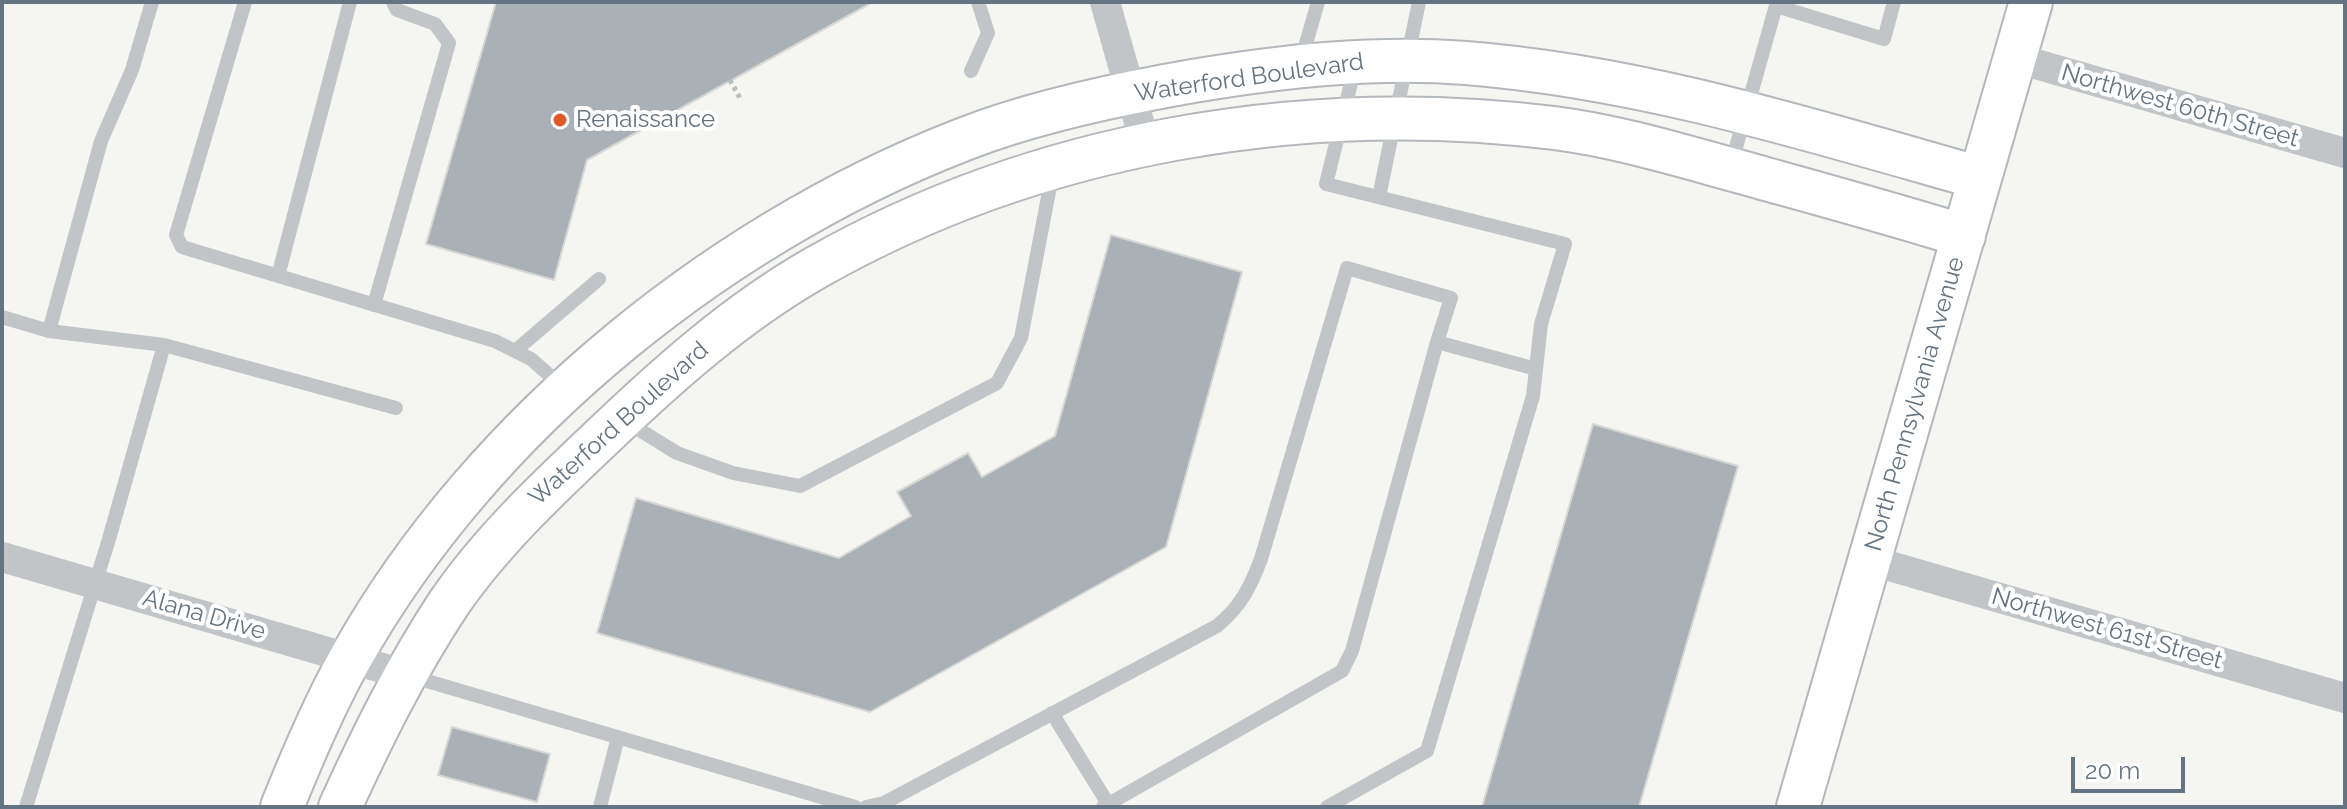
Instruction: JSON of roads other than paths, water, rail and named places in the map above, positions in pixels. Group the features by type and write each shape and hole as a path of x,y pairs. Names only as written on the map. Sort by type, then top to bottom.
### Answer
{"street":[{"path":"1105,2 1145,143"},
{"name":"North Pennsylvania Avenue","path":"1798,807 2031,2"},
{"name":"Northwest 60th Street","path":"2015,58 2345,153"},
{"name":"Waterford Boulevard","path":"282,807 306,747 351,657 410,568 532,420 633,330 693,285 790,222 911,161 989,130 1132,92 1300,65 1466,63 1664,91 1980,178"},
{"name":"Waterford Boulevard","path":"340,807 383,715 450,601 520,515 664,377 738,320 816,268 913,220 1053,171 1145,143 1279,122 1454,121 1555,129 1648,146 1964,236"},
{"path":"567,389 621,418"},
{"name":"Alana Drive","path":"2,557 406,675"},
{"name":"Northwest 61st Street","path":"1869,560 2345,698"}],"lane":[{"path":"49,331 101,141 132,70 152,2"},
{"path":"245,2 176,235 182,247 495,341 531,359 567,389"},
{"path":"278,276 350,2"},
{"path":"374,305 449,43 435,24 397,10 393,2"},
{"path":"971,71 988,33 978,2"},
{"path":"1300,65 1318,2"},
{"path":"1379,197 1419,2"},
{"path":"1730,169 1776,4 1884,39 1894,2"},
{"path":"1327,807 1427,751 1533,396 1541,324 1565,244 1326,184 1356,62"},
{"path":"621,418 677,453 733,473 800,486 997,383 1021,338 1053,171"},
{"path":"866,807 884,803 1052,713 1217,626 1238,608 1261,559 1347,268 1451,298 1352,651 1342,671 1107,806 1052,713"},
{"path":"515,351 599,279"},
{"path":"2,317 49,331 164,345 396,408"},
{"path":"1437,342 1536,369"},
{"path":"26,807 109,539 164,345"},
{"path":"406,675 855,807"},
{"path":"600,807 618,737"}],"place":[{"name":"Renaissance","path":"560,120"}]}
